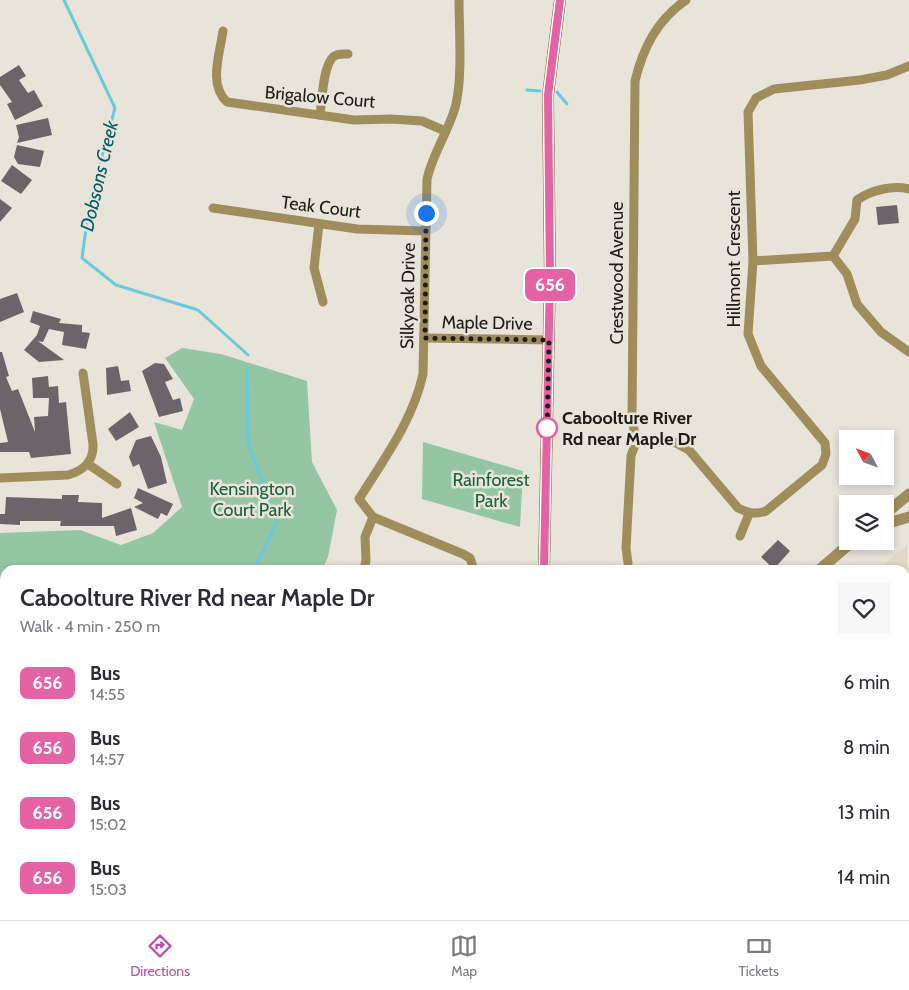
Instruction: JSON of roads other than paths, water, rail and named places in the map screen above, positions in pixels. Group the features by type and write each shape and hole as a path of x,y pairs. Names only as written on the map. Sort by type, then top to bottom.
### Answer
{"main road":[{"path":"544,565 549,340 548,95 560,0"}],"street":[{"name":"Silkyoak Drive","path":"372,517 360,499 409,418 418,398 423,374 427,179 431,162 455,109 458,92 459,0"},
{"name":"Crestwood Avenue","path":"628,563 626,548 631,456 636,442 632,417 635,81 640,59 648,41 671,11 686,0"},
{"name":"Brigalow Court","path":"223,31 216,82 222,97 236,105 354,120 390,119 422,121 445,130"},
{"path":"320,115 327,67 332,58 338,54 348,54"},
{"name":"Hillmont Crescent","path":"749,514 758,514 766,511 822,465 826,454 825,443 761,366 748,334 753,261 748,112 756,98 774,89 887,75 909,66"},
{"path":"833,256 855,220 858,200 867,193 902,187 909,189"},
{"name":"Teak Court","path":"213,208 357,229 425,231"},
{"path":"319,224 314,268 323,302"},
{"path":"753,261 833,256"},
{"path":"833,256 846,274 857,304 881,332 909,352"},
{"name":"Maple Drive","path":"425,338 549,340"},
{"path":"0,478 68,475 75,473 88,464 94,451 94,444 83,373"},
{"path":"636,442 674,442 690,450 738,508 749,514 740,536"},
{"path":"88,464 117,484"},
{"path":"894,507 909,495"},
{"path":"365,565 365,537 372,517 463,554 470,558 472,565"},
{"path":"894,521 909,517"},
{"path":"825,565 842,550"}],"waterway":[{"name":"Dobsons Creek","path":"64,0 115,108 90,200 82,258 116,285 198,310 248,355"},
{"path":"527,90 540,91"},
{"path":"557,92 567,104"},
{"name":"Dobsons Creek","path":"247,369 248,443 277,522 256,565"}],"place":[{"name":"Caboolture River Rd near Maple Dr","path":"547,428"}],"park label":[{"name":"Rainforest Park","path":"491,490"},
{"name":"Kensington Court Park","path":"252,499"}]}
